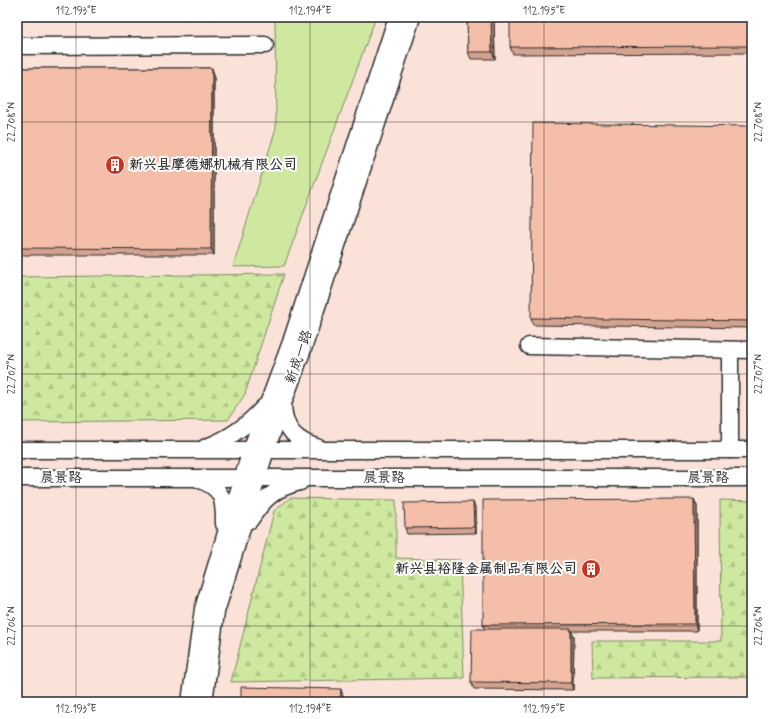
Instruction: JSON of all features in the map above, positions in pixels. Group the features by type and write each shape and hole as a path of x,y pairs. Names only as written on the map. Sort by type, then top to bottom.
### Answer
{"street":[{"name":"新成一路","path":"276,402 291,342 397,17"},
{"name":"新成一路","path":"204,702 216,612 232,539 258,450 276,402 304,346 412,17"},
{"path":"17,46 265,45"},
{"path":"529,346 752,350"},
{"path":"730,350 730,450"},
{"path":"188,450 219,443 252,421 276,402 294,435 307,444 326,450"},
{"name":"晨景路","path":"17,450 752,450"},
{"name":"晨景路","path":"17,478 752,478"},
{"path":"195,478 210,484 219,491 223,500 232,539"},
{"path":"232,539 263,501 277,490 317,478"},
{"name":"新成一路","path":"190,702 203,609 232,539"}],"shaded area":[{"path":"17,17 752,17 752,702 17,702"}],"green space":[{"path":"376,17 284,266 233,267 276,128 275,18"},
{"path":"284,274 245,394 228,420 17,422 17,277"},
{"path":"748,363 752,363 752,438 748,438"},
{"path":"290,498 396,500 396,558 460,560 464,678 231,682 274,511"},
{"path":"720,500 752,501 752,677 593,678 592,641 721,641"}],"building":[{"path":"467,17 491,17 492,52 468,52"},
{"path":"510,17 752,17 752,46 510,47"},
{"name":"新兴县摩德娜机械有限公司","path":"17,68 212,68 211,249 17,248"},
{"path":"533,123 752,126 752,321 531,318"},
{"name":"新兴县裕隆金属制品有限公司","path":"694,499 695,624 483,625 483,500"},
{"path":"473,502 474,527 405,528 404,503"},
{"path":"472,629 571,629 571,683 471,682"},
{"path":"241,687 341,689 340,702 241,702"}],"place":[{"name":"新兴县摩德娜机械有限公司","path":"115,165"},
{"name":"新兴县裕隆金属制品有限公司","path":"591,569"}]}
